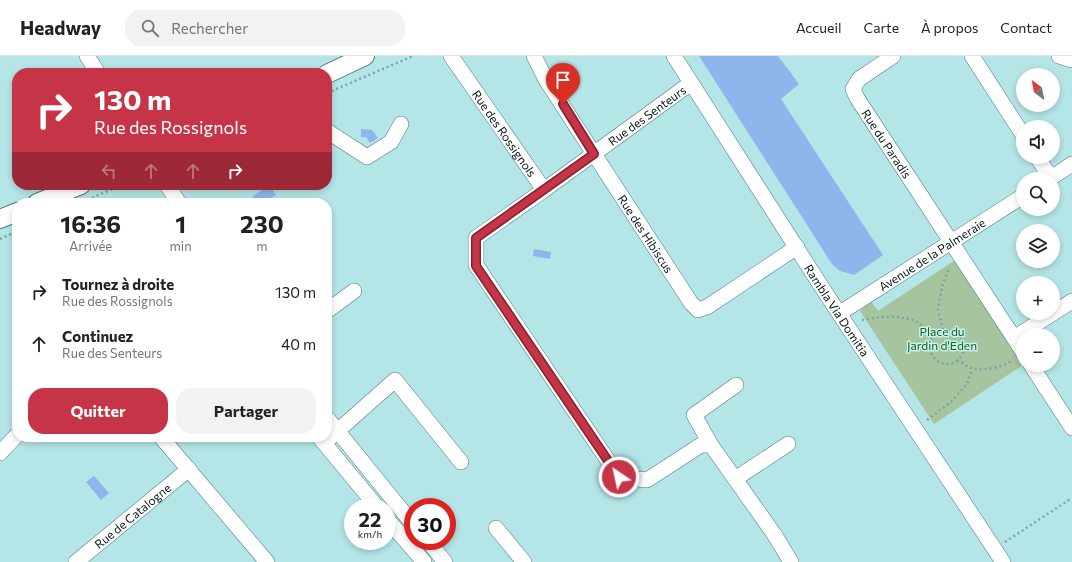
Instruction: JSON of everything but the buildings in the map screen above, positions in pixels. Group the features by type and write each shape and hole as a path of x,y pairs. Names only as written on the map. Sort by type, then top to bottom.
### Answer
{"street":[{"path":"87,56 95,68"},
{"path":"332,72 365,56"},
{"name":"Rue des Rossignols","path":"451,56 544,190"},
{"name":"Rue des Hibiscus","path":"534,56 546,80 691,303 698,310 707,307 797,248"},
{"name":"Rambla Via Domitia","path":"674,56 797,248 1003,562"},
{"name":"Rue du Paradis","path":"893,56 859,79 854,89 857,98 945,245"},
{"path":"972,56 1016,124"},
{"path":"1059,56 1072,60"},
{"name":"Rue des Senteurs","path":"544,190 691,83"},
{"path":"332,134 367,157 391,142 401,124"},
{"path":"1060,172 1072,164"},
{"path":"544,190 476,238 476,266 619,477 647,480 701,445 711,445"},
{"path":"58,198 84,192"},
{"name":"Avenue de la Palmeraie","path":"840,313 1016,200"},
{"path":"0,219 12,214"},
{"path":"945,245 1014,338 1016,344"},
{"path":"332,307 354,291"},
{"path":"1014,338 1072,301"},
{"path":"1036,372 1072,428"},
{"path":"332,434 337,432 396,380 460,462"},
{"path":"736,385 694,415 711,445 774,534 791,562"},
{"path":"332,425 404,513"},
{"path":"0,453 12,440"},
{"path":"165,442 267,562"},
{"path":"323,442 369,498"},
{"path":"735,480 788,444"},
{"name":"Rue de Catalogne","path":"76,562 93,557 189,469"},
{"path":"496,528 524,562"},
{"path":"396,529 424,562"},
{"path":"435,550 445,562"}],"path":[{"path":"332,91 413,56"},
{"path":"84,192 95,190"},
{"path":"0,239 12,233"},
{"path":"943,330 938,310 942,286 950,269 945,245"},
{"path":"862,320 877,317 897,317 918,322 932,338"},
{"path":"943,330 951,330 957,333 962,339 964,346 962,354 957,360 945,363 934,357 930,344 932,338 943,330"},
{"path":"957,360 972,369 988,369 1007,364 1016,358"},
{"path":"927,420 951,402 967,384 972,369"},
{"path":"994,548 1072,498"}],"green space":[{"name":"Place du Jardin d'Eden","path":"955,260 1016,354 1016,370 934,424 860,311 871,301 878,311"}],"water":[{"path":"699,56 778,56 799,84 781,99 883,255 854,275 840,271 832,264"},
{"path":"361,129 372,130 378,138 370,143 366,137 361,137"},
{"path":"262,190 273,190 276,195 272,198 253,198 253,196"},
{"path":"534,249 551,252 550,259 533,256"},
{"path":"94,476 109,493 101,500 86,482"}],"route":[{"path":"563,104 588,142 594,154 476,238 476,266 619,477"}]}
